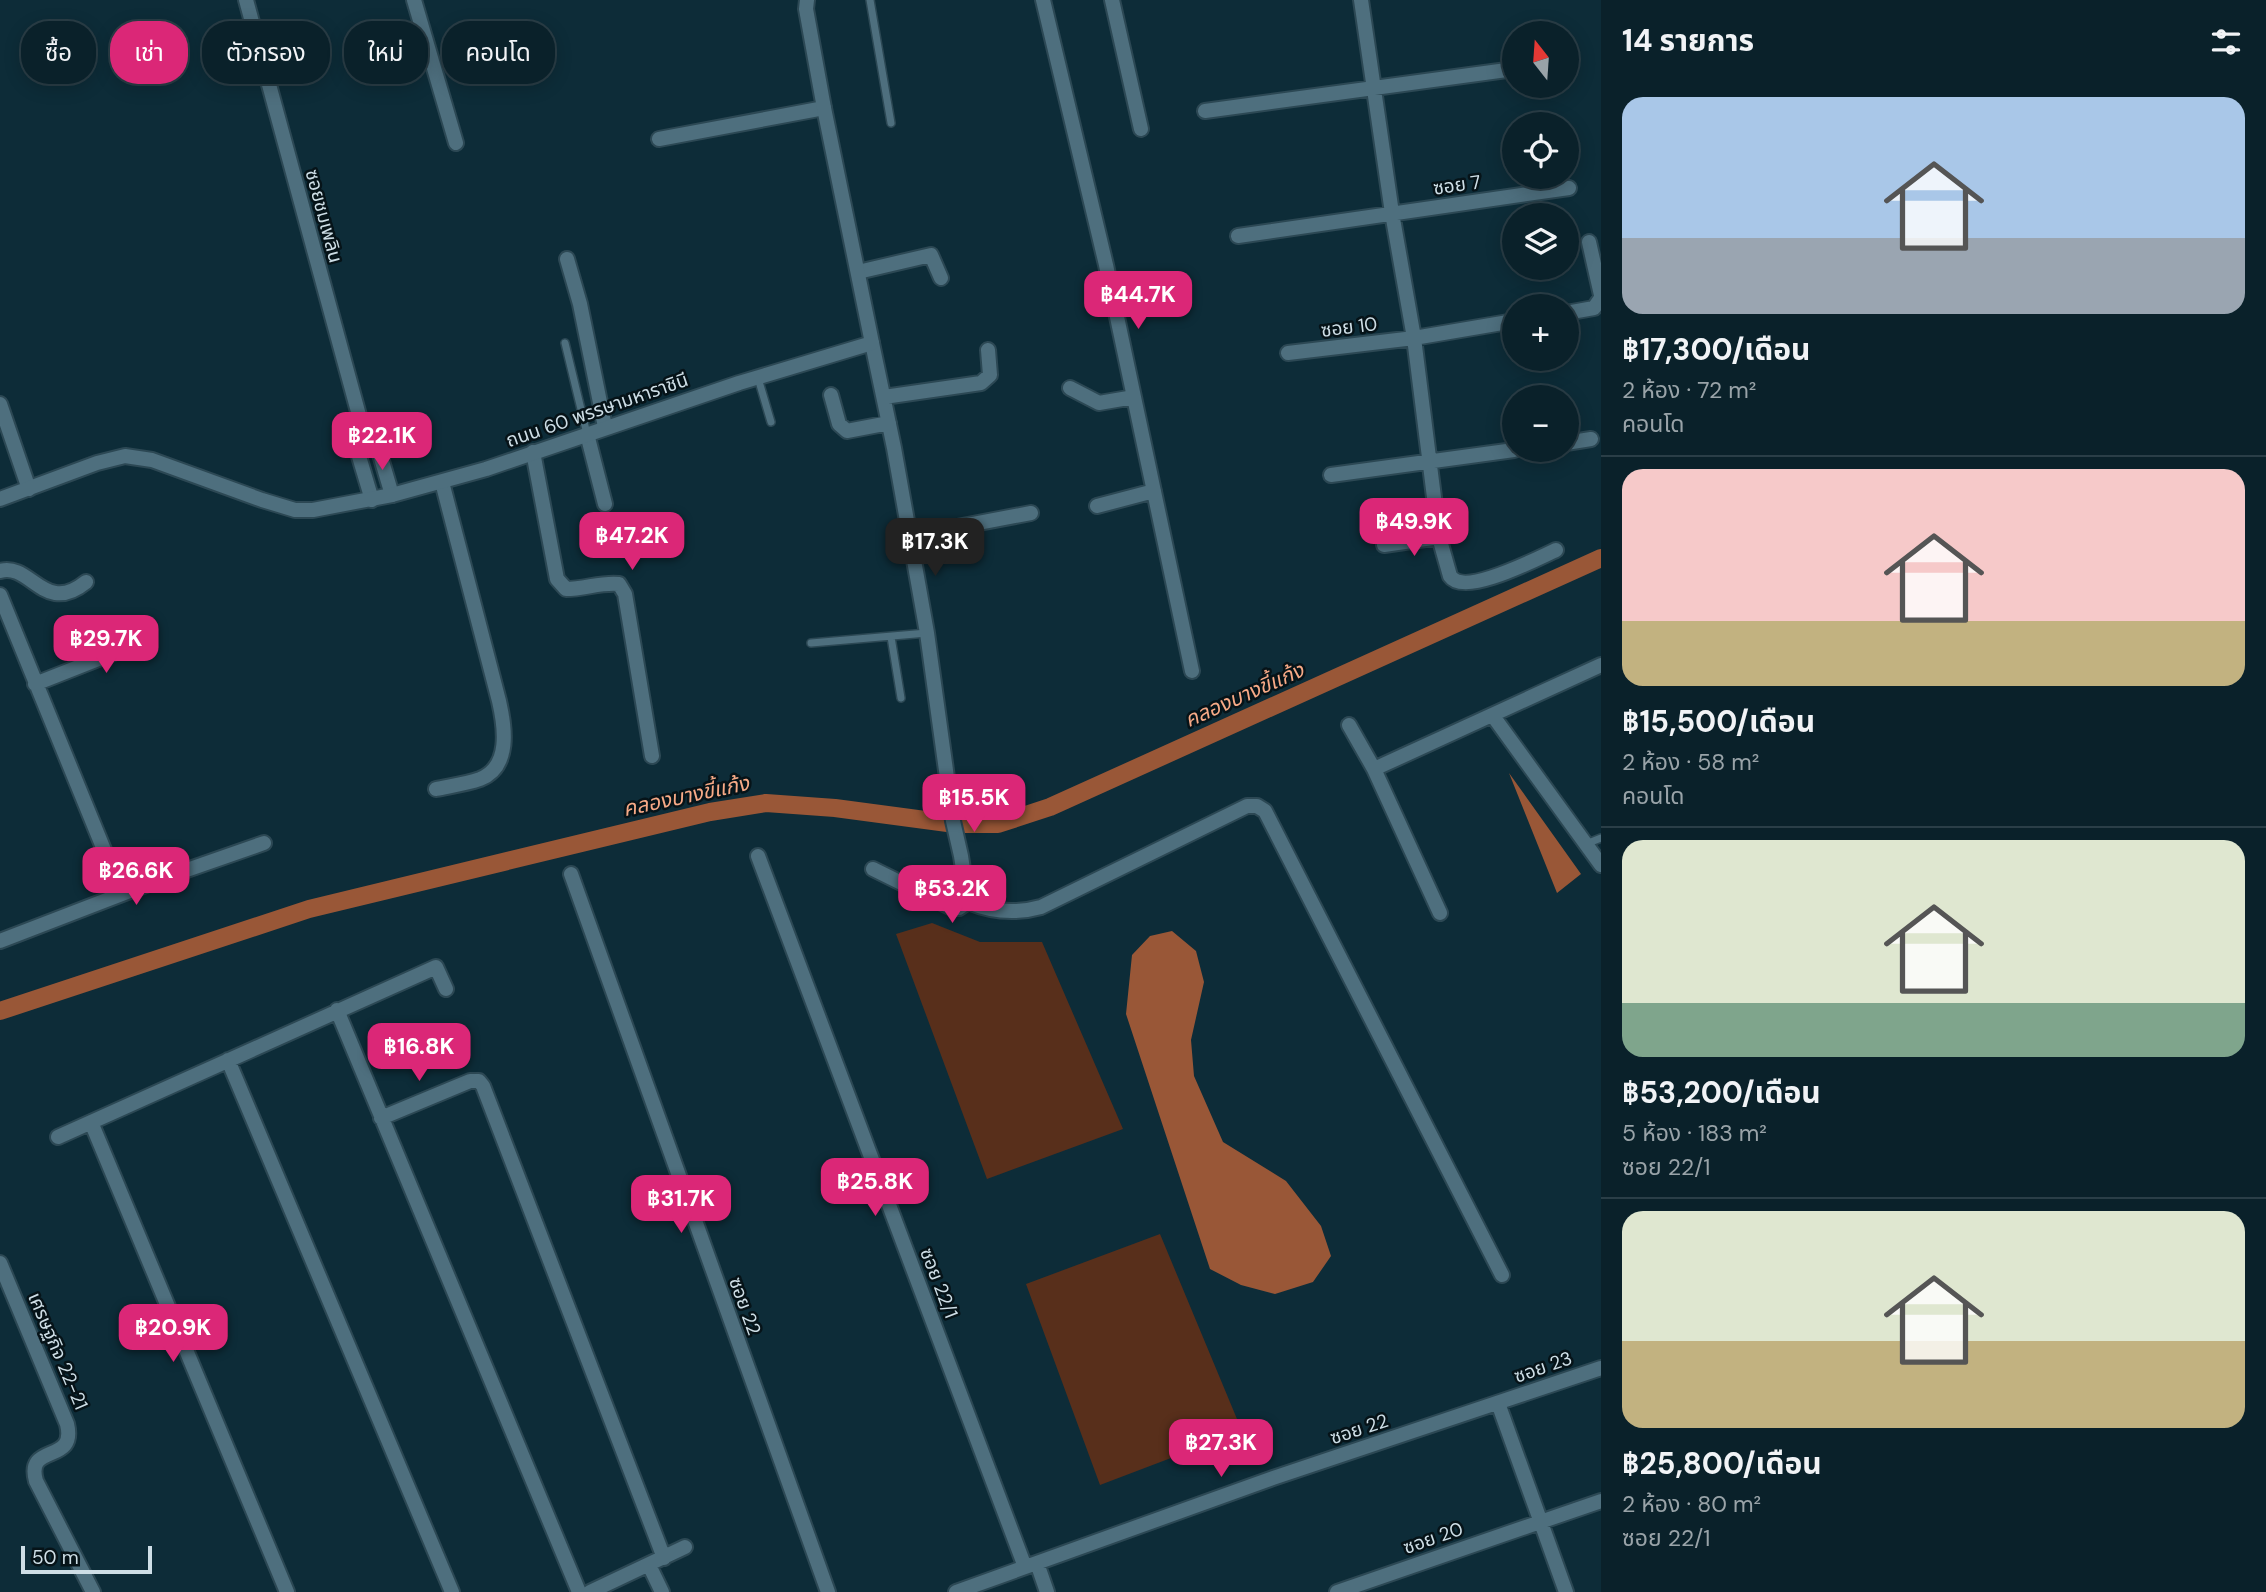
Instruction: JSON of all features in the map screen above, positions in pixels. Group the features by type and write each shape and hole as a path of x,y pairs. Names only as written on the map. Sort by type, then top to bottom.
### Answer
{"street":[{"name":"ซอยชมเพลิน","path":"246,0 366,441 379,451 392,495"},
{"path":"414,0 456,143"},
{"path":"807,0 806,9 824,108 910,536 927,633 953,821 968,902"},
{"path":"1043,0 1106,265 1192,671"},
{"path":"1112,0 1141,129"},
{"path":"1361,0 1392,214 1414,338 1439,537 1450,576 1460,584 1480,581 1556,550"},
{"path":"1205,111 1502,71"},
{"path":"659,139 824,108"},
{"name":"ซอย 7","path":"1238,236 1562,189"},
{"path":"1579,311 1594,308 1601,297 1589,243"},
{"path":"858,272 931,255 941,278"},
{"path":"567,258 580,304 606,427"},
{"name":"ซอย 10","path":"1288,353 1414,338 1502,323"},
{"name":"ถนน 60 พรรษามหาราชินี","path":"0,499 96,463 125,456 152,460 295,510 313,510 372,500 442,482 758,377 872,343"},
{"path":"884,397 981,383 990,375 988,350"},
{"path":"1070,388 1099,403 1134,397"},
{"path":"831,395 839,424 848,431 889,423"},
{"path":"0,404 29,489"},
{"path":"587,434 605,504"},
{"path":"1579,441 1591,439"},
{"name":"ซอยชมเพลิน","path":"366,441 358,453 372,500"},
{"path":"533,452 557,579 566,589 578,589 605,582 619,584 625,594 652,756"},
{"path":"1331,475 1502,452"},
{"path":"436,789 481,779 495,770 504,744 504,721 442,482"},
{"path":"1097,506 1154,491"},
{"path":"910,536 1031,513"},
{"path":"1384,545 1439,537"},
{"path":"0,571 16,570 44,590 61,593 74,591 86,582"},
{"path":"0,595 122,894"},
{"path":"35,684 134,645 139,641 140,634"},
{"path":"1374,769 1601,665"},
{"path":"1493,716 1601,865"},
{"path":"1349,725 1374,769 1440,913"},
{"path":"968,902 990,910 1003,911 1025,911 1041,907 1240,809 1257,806 1265,811 1502,1275"},
{"path":"0,941 264,843"},
{"name":"ซอย 22/1","path":"758,856 1031,1565 1047,1592"},
{"path":"873,869 950,907 959,908 968,902"},
{"name":"ซอย 22","path":"571,874 828,1592"},
{"path":"58,1137 436,967 446,989"},
{"path":"337,1010 579,1592"},
{"path":"228,1060 452,1592"},
{"path":"381,1118 471,1081 479,1081 483,1086 664,1558"},
{"path":"91,1122 287,1592"},
{"name":"เศรษฐกิจ 22-21","path":"0,1263 70,1435 66,1445 35,1464 33,1470 36,1481 93,1592"},
{"name":"ซอย 23","path":"1498,1403 1601,1368"},
{"path":"1498,1403 1566,1592"},
{"name":"ซอย 22","path":"956,1592 1273,1478 1498,1403"},
{"name":"ซอย 20","path":"1337,1592 1601,1500"},
{"path":"590,1592 685,1547"},
{"path":"649,1565 662,1592"}],"lane":[{"path":"873,2 891,123"},
{"path":"565,343 587,434"},
{"path":"758,377 771,422"},
{"path":"811,643 927,633"},
{"path":"891,636 901,698"},
{"path":"1586,844 1601,838"}],"shaded area":[{"path":"1509,773 1581,874 1557,893"},
{"path":"932,923 980,942 1042,942 1123,1129 987,1179 896,934"},
{"path":"1172,931 1196,951 1204,982 1191,1040 1194,1076 1223,1142 1286,1181 1321,1226 1331,1256 1313,1282 1275,1294 1241,1285 1210,1269 1126,1014 1132,955 1150,936"},
{"path":"1160,1234 1242,1431 1100,1485 1026,1284"}],"waterway":[{"name":"คลองบางขี้แก้ง","path":"0,1011 309,909 710,812 766,803 835,808 955,824 998,824 1050,807 1601,558"}]}
